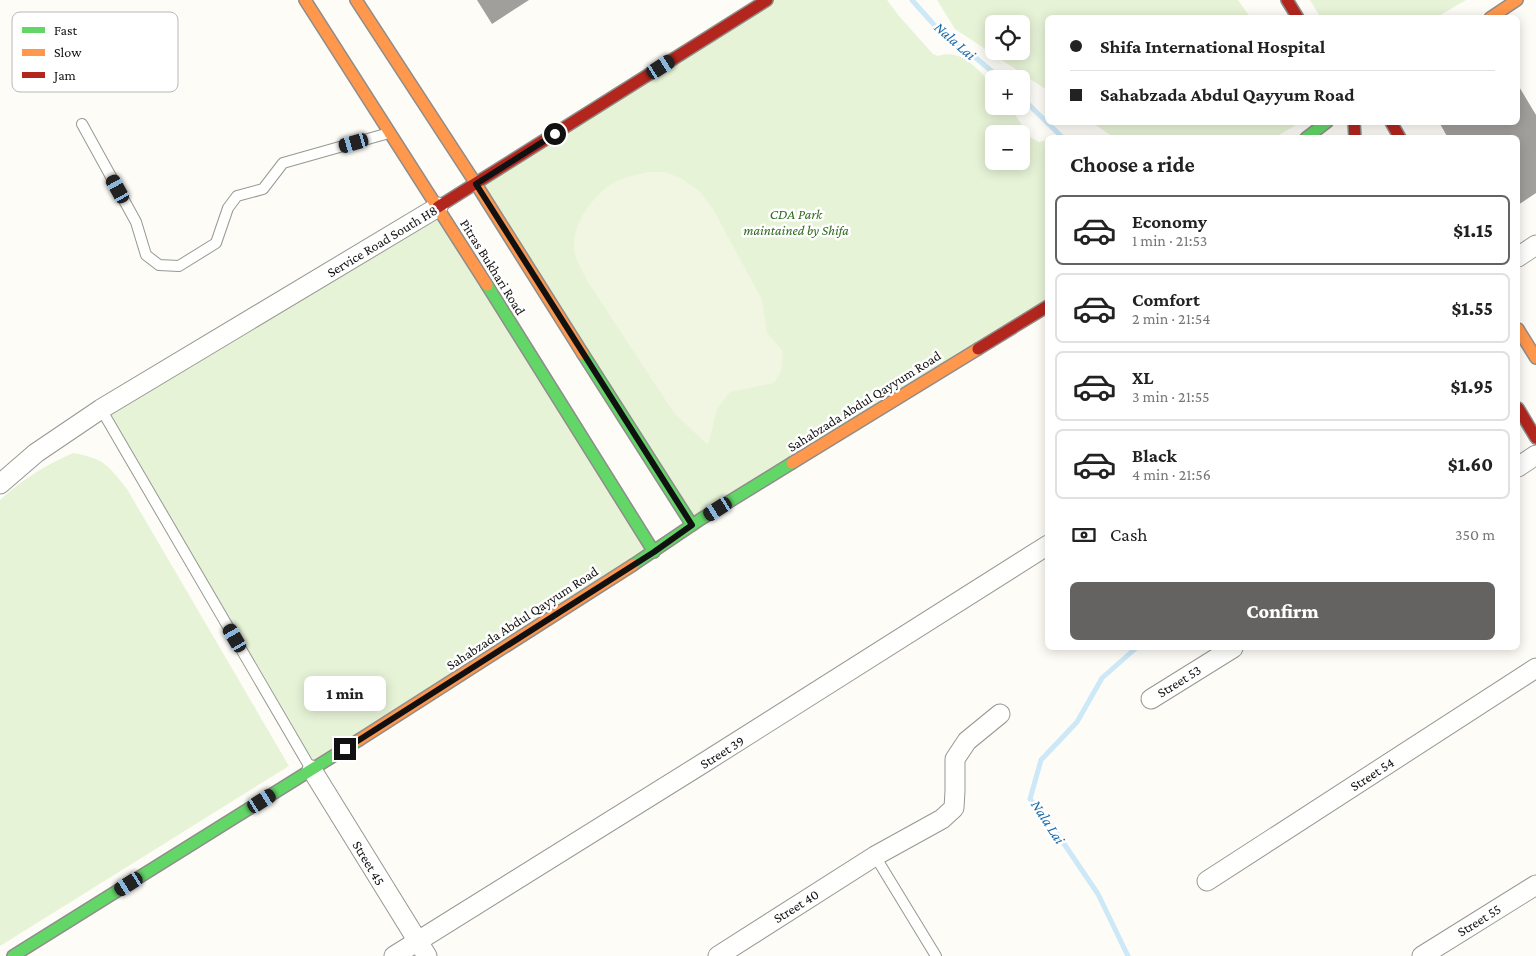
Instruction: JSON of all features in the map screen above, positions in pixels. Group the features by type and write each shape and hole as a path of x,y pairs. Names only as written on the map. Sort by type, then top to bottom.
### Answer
{"street":[{"name":"Pitras Bukhari Road","path":"305,0 438,207 654,552"},
{"path":"356,0 476,184 692,525"},
{"name":"Service Road South H8","path":"0,484 36,454 101,410 476,184 767,0"},
{"path":"1287,0 1296,15"},
{"path":"1494,15 1517,0"},
{"path":"1310,135 1323,125"},
{"path":"1520,256 1536,245"},
{"name":"Sahabzada Abdul Qayyum Road","path":"13,956 312,770 654,552 692,525 1045,308"},
{"path":"1520,332 1536,358"},
{"path":"1520,411 1536,438"},
{"path":"1520,466 1536,455"},
{"name":"Street 39","path":"394,956 422,949 696,768 1045,547"},
{"name":"Street 53","path":"1151,699 1230,650"},
{"name":"Street 54","path":"1207,881 1536,668"},
{"name":"Street 40","path":"718,956 875,856 942,819 954,808 956,791 955,759 967,741 1000,714"},
{"name":"Street 45","path":"312,770 422,949"},
{"name":"Street 55","path":"1422,956 1536,884"}],"lane":[{"path":"82,124 136,222 146,255 159,265 179,266 216,243 228,208 237,196 263,189 283,163 390,133"},
{"path":"101,410 312,770"},
{"path":"875,856 936,956"}],"green space":[{"name":"CDA Park maintained by Shifa","path":"765,0 887,0 933,54 938,56 955,55 962,58 976,67 985,76 985,115 1015,115 1022,125 985,125 985,170 1030,170 1030,137 1039,142 1045,140 1045,307 692,525 476,184"},
{"path":"937,0 1238,0 1249,15 1045,15 1045,89 1030,79 1030,70 1017,70 1002,60 1030,60 1030,15 985,15 985,49 955,29"},
{"path":"1310,0 1466,0 1440,15 1319,15"},
{"path":"1096,125 1296,125 1279,135 1110,135"},
{"path":"649,172 666,172 682,179 699,191 713,209 762,300 767,333 783,351 781,371 774,383 730,392 717,409 708,445 674,413 586,279 575,255 575,236 578,227 588,207 595,199 619,180"},
{"path":"438,207 654,552 312,770 101,410"},
{"path":"73,453 99,460 110,468 127,489 289,766 0,946 0,500 34,474 53,462"}],"building":[{"path":"477,0 529,0 492,24"},
{"path":"1520,88 1536,115 1536,193 1520,204 1520,135 1446,135 1441,125 1520,125"}],"waterway":[{"name":"Nala Lai","path":"912,0 944,36 990,70"},
{"name":"Nala Lai","path":"1030,106 1045,120"},
{"name":"Nala Lai","path":"1050,125 1060,135"},
{"name":"Nala Lai","path":"1128,956 1098,894 1050,823 1030,799 1041,760 1077,722 1102,678 1134,650"}],"traffic: fast":[{"path":"1310,135 1323,125"},
{"path":"487,285 654,552"},
{"path":"583,354 692,525"},
{"path":"633,565 701,519 792,463"},
{"path":"13,956 359,740"}],"traffic: slow":[{"path":"305,0 487,285"},
{"path":"356,0 476,184 583,354"},
{"path":"1494,15 1517,0"},
{"path":"1520,332 1536,358"},
{"path":"792,463 978,349"},
{"path":"359,740 633,565"}],"traffic: jam":[{"path":"438,207 767,0"},
{"path":"1287,0 1296,15"},
{"path":"1354,125 1355,135"},
{"path":"1393,125 1398,135"},
{"path":"978,349 1045,308"},
{"path":"1520,411 1536,438"}],"route":[{"path":"345,749 654,552 692,525 476,184 555,134"}]}
